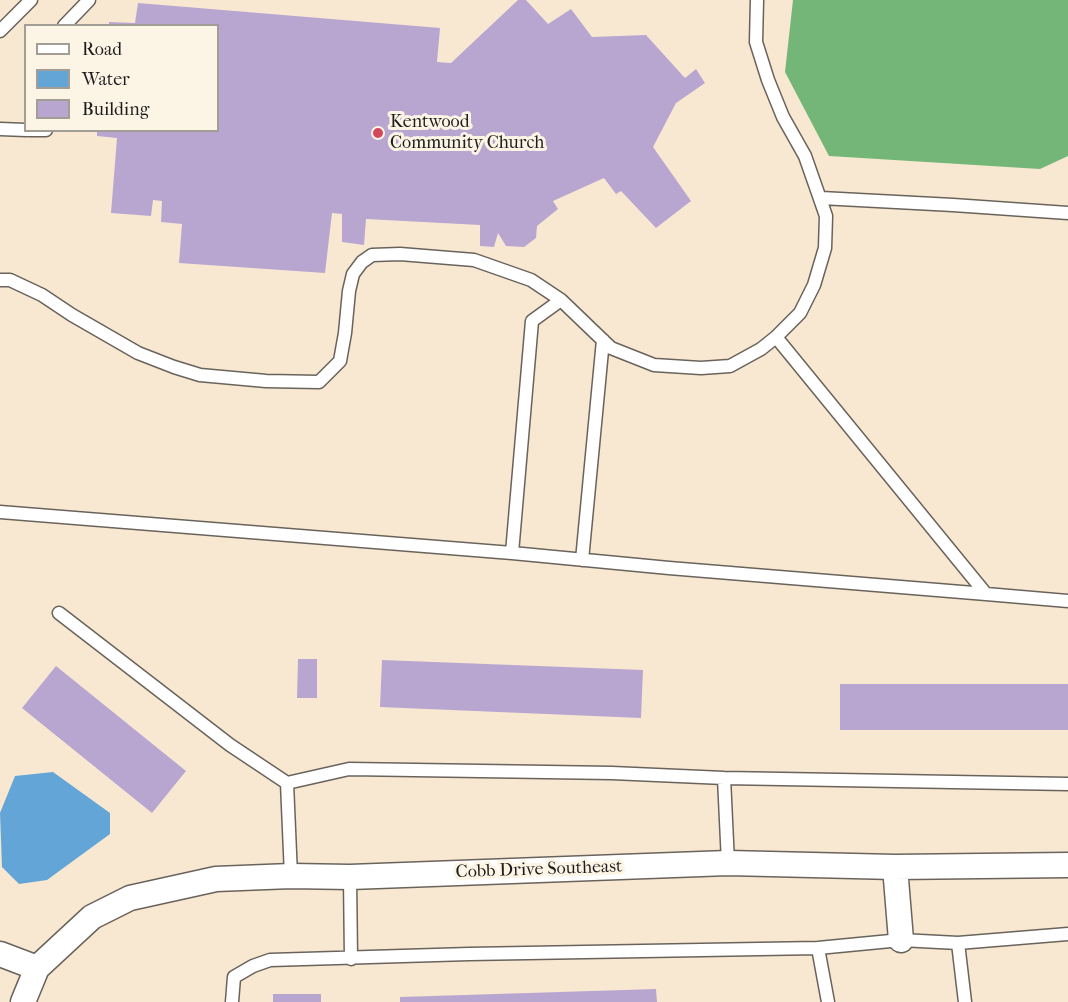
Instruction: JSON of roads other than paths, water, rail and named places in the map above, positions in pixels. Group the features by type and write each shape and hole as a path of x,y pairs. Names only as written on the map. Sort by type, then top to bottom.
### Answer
{"street":[{"name":"Cobb Drive Southeast","path":"37,968 92,917 130,898 216,879 291,876 350,877 728,862 895,867 1068,865"},
{"path":"895,867 901,940"},
{"path":"0,954 37,968 23,1002"}],"lane":[{"path":"0,31 31,0"},
{"path":"66,24 89,0"},
{"path":"0,280 10,280 42,295 138,353 174,367 200,375 266,381 319,382 340,361 349,291 353,274 362,262 372,255 400,254 474,260 531,280 561,300 611,348 654,365 701,368 730,366 761,350 800,313 814,285 825,248 826,216 821,198 805,156 783,117 756,42 757,0"},
{"path":"0,129 24,130"},
{"path":"821,198 1067,212"},
{"path":"512,553 532,321 561,300"},
{"path":"776,337 986,594"},
{"path":"582,560 603,340"},
{"path":"0,512 1068,601"},
{"path":"59,613 230,745 287,783 349,769 1068,784"},
{"path":"724,778 728,862"},
{"path":"287,783 291,876"},
{"path":"350,877 351,959"},
{"path":"232,1002 234,977 253,966 270,960 818,948 901,940 958,943 1068,934"},
{"path":"958,943 966,1002"},
{"path":"818,948 828,1002"}],"water":[{"path":"53,772 110,813 110,834 47,880 19,884 2,867 0,813 15,776"}],"place":[{"name":"Kentwood Community Church","path":"378,133"}]}
